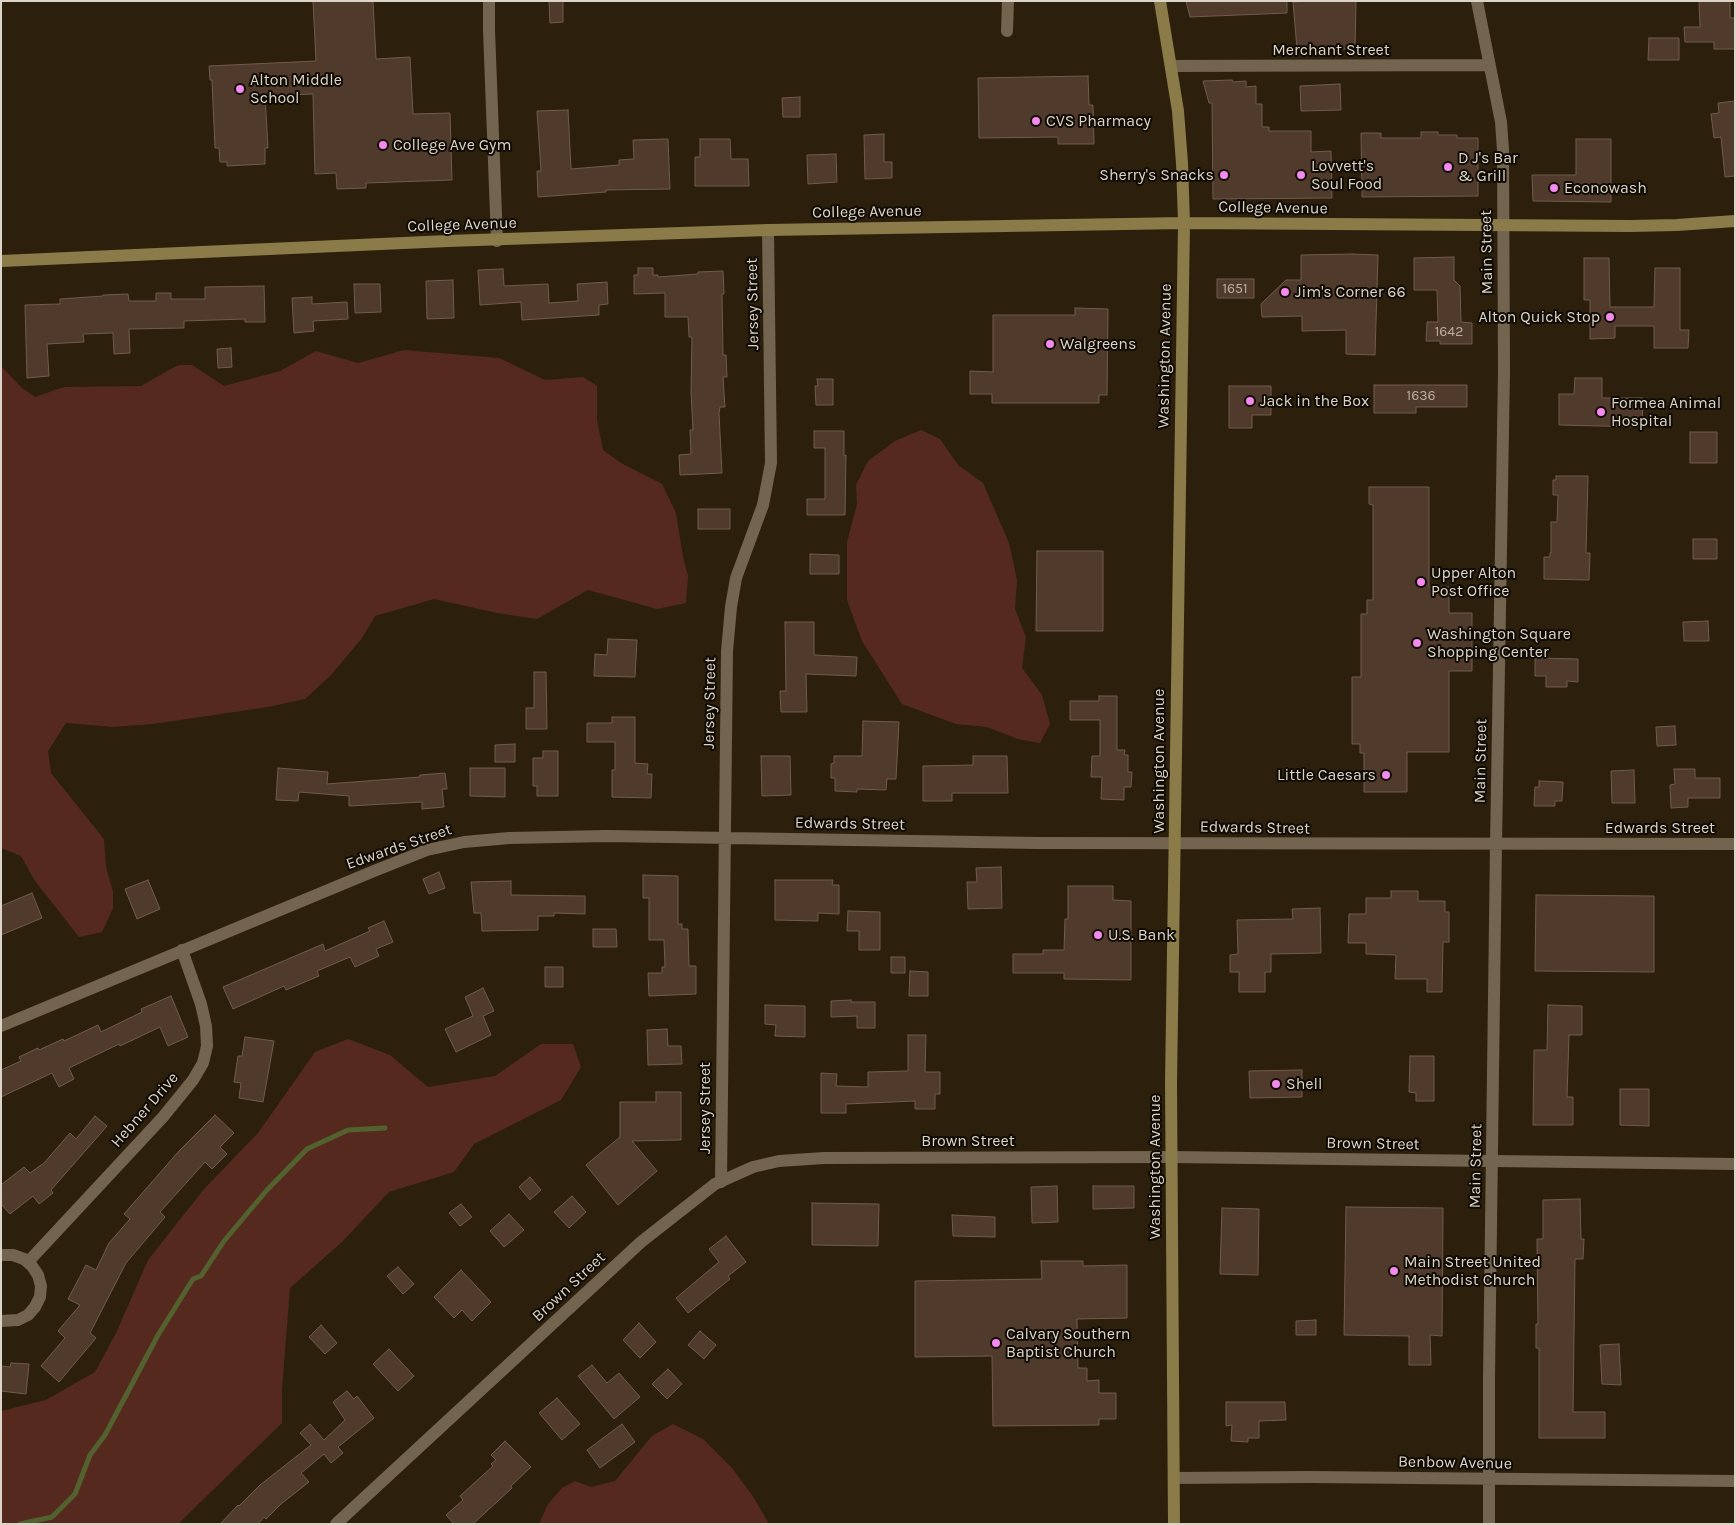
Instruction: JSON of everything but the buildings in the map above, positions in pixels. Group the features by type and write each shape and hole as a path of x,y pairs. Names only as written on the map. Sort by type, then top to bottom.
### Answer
{"main road":[{"name":"Washington Avenue","path":"1160,1 1178,111 1184,223 1170,1157 1174,1524"},
{"name":"College Avenue","path":"1,261 448,241 497,241 768,230 1184,223 1674,226 1735,221"}],"street":[{"path":"489,1 497,241"},
{"path":"1007,31 1008,1"},
{"name":"Main Street","path":"1477,1 1501,122 1503,150 1504,370 1496,844 1489,1524"},
{"name":"Merchant Street","path":"1172,66 1489,65"},
{"name":"Jersey Street","path":"721,1182 724,839 730,607 736,578 763,505 771,462 768,230"},
{"name":"Edwards Street","path":"1,1026 374,871 427,850 464,842 509,838 607,836 998,843 1735,844"},
{"name":"Hebner Drive","path":"28,1262 163,1117 193,1080 203,1063 206,1046 206,1026 201,1004 182,950"},
{"name":"Brown Street","path":"336,1524 641,1242 715,1184 762,1165 779,1161 824,1158 1170,1157 1735,1164"},
{"path":"1,1255 13,1255 28,1262 38,1275 41,1286 40,1297 28,1315 18,1320 1,1321"},
{"name":"Benbow Avenue","path":"1174,1478 1309,1477 1735,1481"}],"shaded area":[{"path":"404,350 499,358 545,380 583,377 597,386 597,420 603,450 621,463 662,484 676,513 688,576 686,603 657,609 588,590 537,619 497,613 434,599 375,616 362,638 331,675 305,699 268,707 153,724 113,727 66,723 48,751 51,773 104,839 106,867 113,892 113,908 102,932 79,937 35,881 21,856 1,848 1,366 22,388 35,397 64,387 141,386 178,365 192,365 224,386 280,371 316,351 358,363"},
{"path":"921,430 940,439 958,465 983,483 1009,543 1017,580 1015,609 1026,637 1022,668 1042,695 1050,724 1040,743 1018,739 987,727 956,724 902,704 862,641 847,600 847,542 857,504 856,485 868,461 895,441"},
{"path":"348,1039 390,1055 428,1087 495,1076 541,1044 573,1044 581,1067 561,1100 474,1144 454,1172 389,1192 342,1242 290,1288 282,1389 282,1423 178,1524 1,1524 1,1411 46,1400 95,1372 117,1331 148,1260 204,1189 258,1133 315,1052"},
{"path":"673,1424 703,1439 732,1468 752,1495 769,1524 539,1524 548,1504 562,1488 575,1481 591,1487 615,1481 652,1436"}],"waterway":[{"path":"20,1524 52,1517 75,1494 90,1455 105,1435 158,1335 193,1279 201,1276 224,1241 267,1190 307,1149 348,1130 385,1128"}],"place":[{"name":"Alton Middle School","path":"240,89"},
{"name":"CVS Pharmacy","path":"1036,121"},
{"name":"College Ave Gym","path":"383,145"},
{"name":"D J's Bar & Grill","path":"1448,167"},
{"name":"Sherry's Snacks","path":"1224,175"},
{"name":"Lovvett's Soul Food","path":"1301,175"},
{"name":"Econowash","path":"1554,188"},
{"name":"Jim's Corner 66","path":"1285,292"},
{"name":"Alton Quick Stop","path":"1610,317"},
{"name":"Walgreens","path":"1050,344"},
{"name":"Jack in the Box","path":"1250,401"},
{"name":"Formea Animal Hospital","path":"1601,412"},
{"name":"Upper Alton Post Office","path":"1421,582"},
{"name":"Washington Square Shopping Center","path":"1417,643"},
{"name":"Little Caesars","path":"1386,775"},
{"name":"U.S. Bank","path":"1098,935"},
{"name":"Shell","path":"1276,1084"},
{"name":"Main Street United Methodist Church","path":"1394,1271"},
{"name":"Calvary Southern Baptist Church","path":"996,1343"}]}
